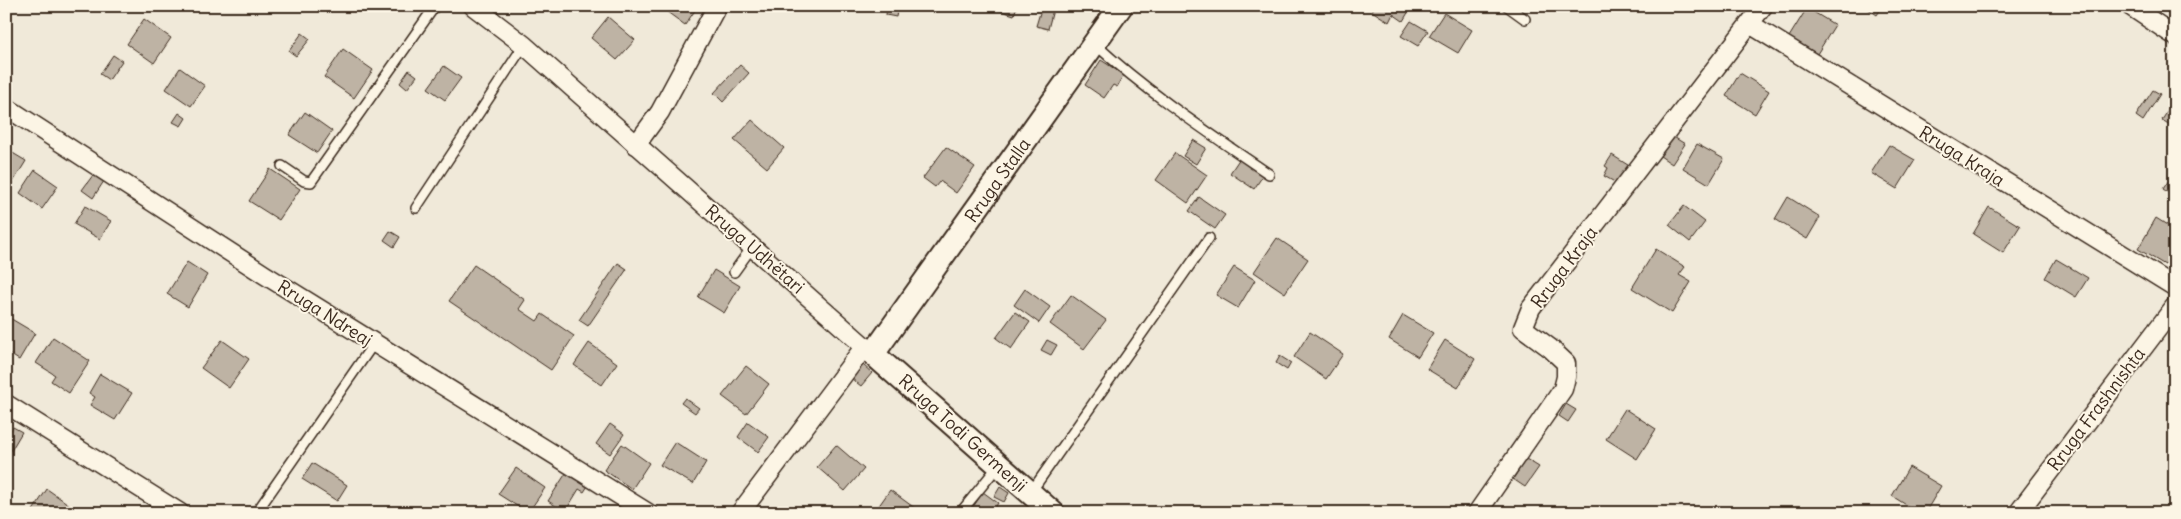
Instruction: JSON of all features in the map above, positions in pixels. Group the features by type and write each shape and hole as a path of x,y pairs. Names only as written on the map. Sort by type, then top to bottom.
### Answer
{"street":[{"name":"Rruga Udhëtari","path":"473,6 524,45 869,350"},
{"path":"636,145 660,112 717,6"},
{"name":"Rruga Stalla","path":"869,350 1121,6"},
{"name":"Rruga Kraja","path":"1477,513 1563,389 1566,377 1566,363 1550,348 1523,328 1531,308 1763,6"},
{"path":"2130,6 2175,36"},
{"name":"Rruga Kraja","path":"1750,24 2175,287"},
{"name":"Rruga Ndreaj","path":"6,107 265,276 648,513"},
{"name":"Rruga Frashnishta","path":"2018,512 2175,306"},
{"path":"740,513 869,350"},
{"name":"Rruga Todi Germenji","path":"869,350 1053,513"},
{"path":"6,404 180,513"}],"lane":[{"path":"282,166 304,181 311,182 435,6"},
{"path":"1506,6 1525,19"},
{"path":"1094,43 1120,67 1171,107 1269,174"},
{"path":"416,208 524,45"},
{"path":"1031,493 1209,238"},
{"path":"734,272 752,247"},
{"path":"256,513 374,343"},
{"path":"960,513 999,465"}],"building":[{"path":"659,6 698,6 685,25"},
{"path":"887,6 898,6 896,17 886,15"},
{"path":"986,6 1017,6 1014,15"},
{"path":"1042,6 1054,6 1048,29 1036,26"},
{"path":"1375,6 1412,6 1403,21 1393,14 1389,22 1372,11"},
{"path":"1864,6 1883,6 1877,15"},
{"path":"2162,6 2175,6 2175,14"},
{"path":"1807,8 1835,25 1817,54 1789,37"},
{"path":"1444,13 1472,30 1458,53 1429,36"},
{"path":"608,17 635,40 617,60 591,38"},
{"path":"144,19 171,38 154,63 127,44"},
{"path":"1411,21 1428,31 1418,46 1401,36"},
{"path":"302,33 310,39 296,56 289,51"},
{"path":"343,49 373,70 354,98 324,77"},
{"path":"113,55 122,61 109,80 100,74"},
{"path":"1101,60 1124,75 1117,87 1113,85 1104,98 1085,85"},
{"path":"740,65 749,73 723,102 714,93"},
{"path":"444,66 461,78 445,100 428,88"},
{"path":"180,68 205,86 191,106 166,89"},
{"path":"409,70 417,76 407,89 400,83"},
{"path":"1740,73 1769,91 1755,114 1726,96"},
{"path":"2153,90 2160,94 2143,121 2136,116"},
{"path":"2175,100 2175,128 2162,120"},
{"path":"305,112 332,131 317,153 289,135"},
{"path":"179,113 186,118 181,126 173,122"},
{"path":"752,120 784,148 767,168 734,140"},
{"path":"1672,136 1685,144 1672,164 1660,156"},
{"path":"1193,140 1206,148 1196,164 1183,156"},
{"path":"1697,144 1724,159 1709,184 1683,168"},
{"path":"1889,145 1915,160 1897,189 1871,173"},
{"path":"946,147 975,167 956,193 940,181 935,187 923,178"},
{"path":"6,149 26,161 10,187 6,184"},
{"path":"1175,153 1207,175 1188,203 1156,180"},
{"path":"1612,155 1631,167 1620,185 1604,176 1608,168 1605,166"},
{"path":"1240,158 1264,174 1254,189 1230,173"},
{"path":"270,169 300,189 279,220 249,201"},
{"path":"35,170 58,186 42,209 20,193"},
{"path":"96,171 106,178 93,198 82,190"},
{"path":"2175,171 2175,197 2163,189"},
{"path":"1199,197 1225,215 1215,229 1189,211"},
{"path":"1788,197 1820,217 1807,239 1775,219"},
{"path":"85,206 111,221 100,239 74,224"},
{"path":"1684,206 1705,222 1690,242 1669,225"},
{"path":"1989,207 2020,226 2003,253 1973,234"},
{"path":"2156,218 2175,230 2175,249 2165,265 2138,249"},
{"path":"390,231 400,237 394,247 384,240"},
{"path":"1277,238 1308,259 1285,293 1254,272"},
{"path":"1656,249 1685,267 1679,275 1691,282 1672,313 1632,288"},
{"path":"2056,259 2088,278 2076,297 2045,278"},
{"path":"187,262 207,275 188,307 167,294"},
{"path":"618,263 627,269 588,326 579,320"},
{"path":"474,265 525,300 519,309 537,321 542,314 574,336 551,370 449,301"},
{"path":"1234,267 1255,280 1238,308 1216,295"},
{"path":"714,270 740,286 724,313 698,297"},
{"path":"1025,289 1050,307 1039,323 1014,305"},
{"path":"1071,295 1106,320 1084,349 1050,324"},
{"path":"1015,312 1030,322 1011,349 996,338"},
{"path":"1403,315 1433,333 1418,357 1389,339"},
{"path":"8,317 35,333 19,360 6,352 6,320"},
{"path":"1310,332 1343,354 1326,379 1294,357"},
{"path":"53,337 90,361 69,393 51,381 55,375 36,363"},
{"path":"222,340 249,359 229,388 201,368"},
{"path":"1047,340 1057,345 1051,355 1041,350"},
{"path":"1445,340 1475,359 1458,388 1427,369"},
{"path":"589,343 617,363 602,385 574,365"},
{"path":"1280,356 1291,363 1287,370 1276,363"},
{"path":"863,365 872,373 861,386 852,379"},
{"path":"746,366 769,384 746,414 722,396"},
{"path":"100,374 132,393 115,420 90,405 95,397 89,393"},
{"path":"685,398 699,408 695,413 681,403"},
{"path":"1566,404 1576,410 1568,422 1559,416"},
{"path":"1625,409 1656,429 1637,459 1606,439"},
{"path":"748,422 769,437 758,452 738,437"},
{"path":"610,424 624,434 610,454 596,444"},
{"path":"13,427 22,432 6,459 6,432 9,433"},
{"path":"675,442 706,462 693,484 660,465"},
{"path":"622,444 649,463 632,489 604,470"},
{"path":"836,445 864,469 845,491 817,467"},
{"path":"1526,459 1539,467 1525,487 1513,479"},
{"path":"312,463 347,485 337,501 302,479"},
{"path":"570,467 591,481 584,492 579,489 565,512 548,501"},
{"path":"1909,467 1941,486 1925,513 1919,513 1892,496"},
{"path":"516,468 545,488 528,513 498,494"},
{"path":"1000,487 1009,493 1004,502 994,497"},
{"path":"47,489 74,508 71,513 32,512"},
{"path":"890,490 916,509 913,513 885,513 878,507"},
{"path":"983,492 998,503 992,513 969,513"},
{"path":"770,507 780,513 766,513"}]}
